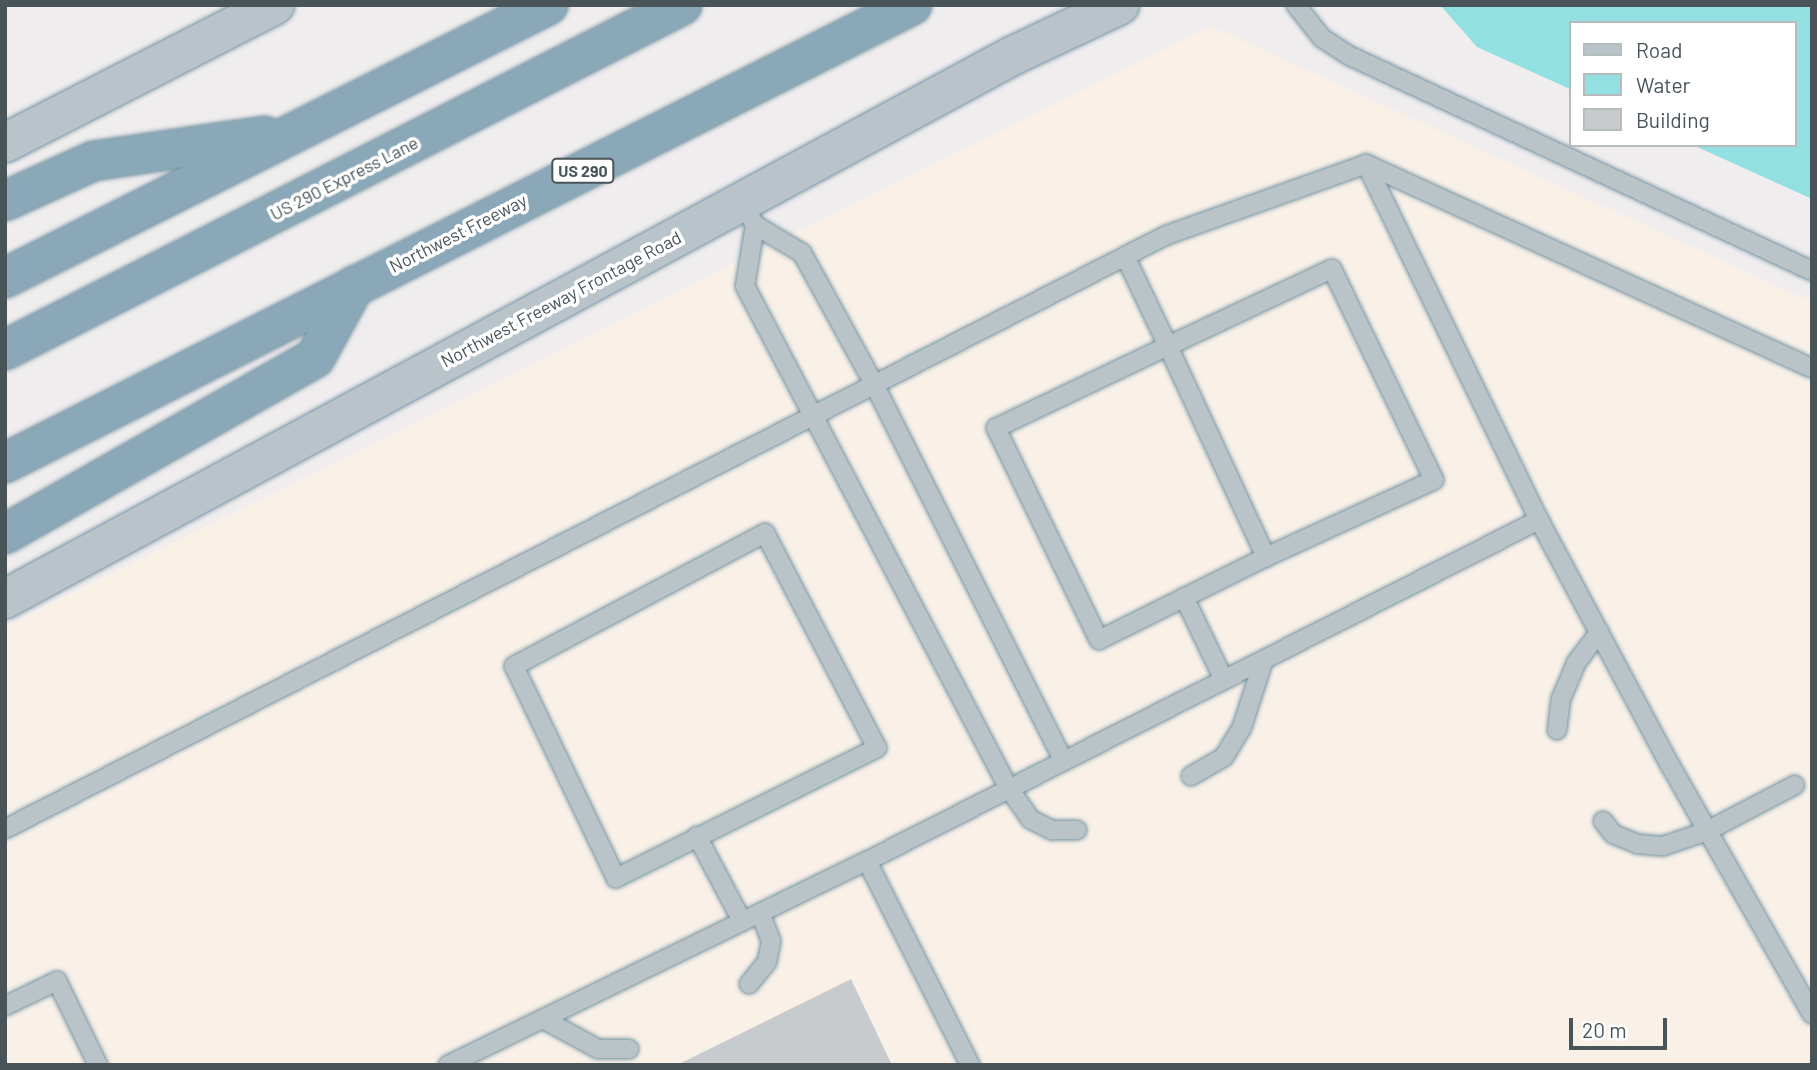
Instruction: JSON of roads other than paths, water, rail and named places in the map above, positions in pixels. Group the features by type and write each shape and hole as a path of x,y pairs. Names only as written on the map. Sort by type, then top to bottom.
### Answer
{"highway":[{"path":"5,278 548,5"},
{"name":"US 290 Express Lane","path":"5,350 682,5"},
{"name":"Northwest Freeway","path":"5,463 912,5"},
{"path":"5,201 93,161 293,132"},
{"path":"5,534 315,358 355,285"}],"main road":[{"path":"5,143 275,5"},
{"name":"Northwest Freeway Frontage Road","path":"5,599 748,213 1012,56 1120,5"}],"lane":[{"path":"1296,5 1322,38 1348,55 1812,271"},
{"path":"1366,164 1539,520 1707,831 1812,1014"},
{"path":"5,829 1167,235 1366,164 1812,368"},
{"path":"748,213 803,253 874,384 1064,761"},
{"path":"748,213 745,286 1008,787 1030,819 1052,830 1077,830"},
{"path":"1125,256 1266,557"},
{"path":"1332,269 1434,480 1266,557 1099,640 996,428 1332,269"},
{"path":"448,1065 867,861 1008,787 1539,520"},
{"path":"765,533 877,748 697,835 616,878 514,666 765,533"},
{"path":"1184,597 1224,680"},
{"path":"1557,730 1561,699 1576,663 1599,632"},
{"path":"1191,776 1224,757 1242,727 1264,659"},
{"path":"1603,821 1612,834 1638,845 1663,846 1707,831 1795,785"},
{"path":"697,835 743,921"},
{"path":"867,861 970,1065"},
{"path":"749,984 767,962 771,942 760,913"},
{"path":"5,1006 57,981 98,1065"},
{"path":"543,1018 598,1049 629,1049"}],"water":[{"path":"1440,5 1812,5 1812,199 1697,147 1796,147 1796,21 1568,21 1568,88 1477,47"}]}
